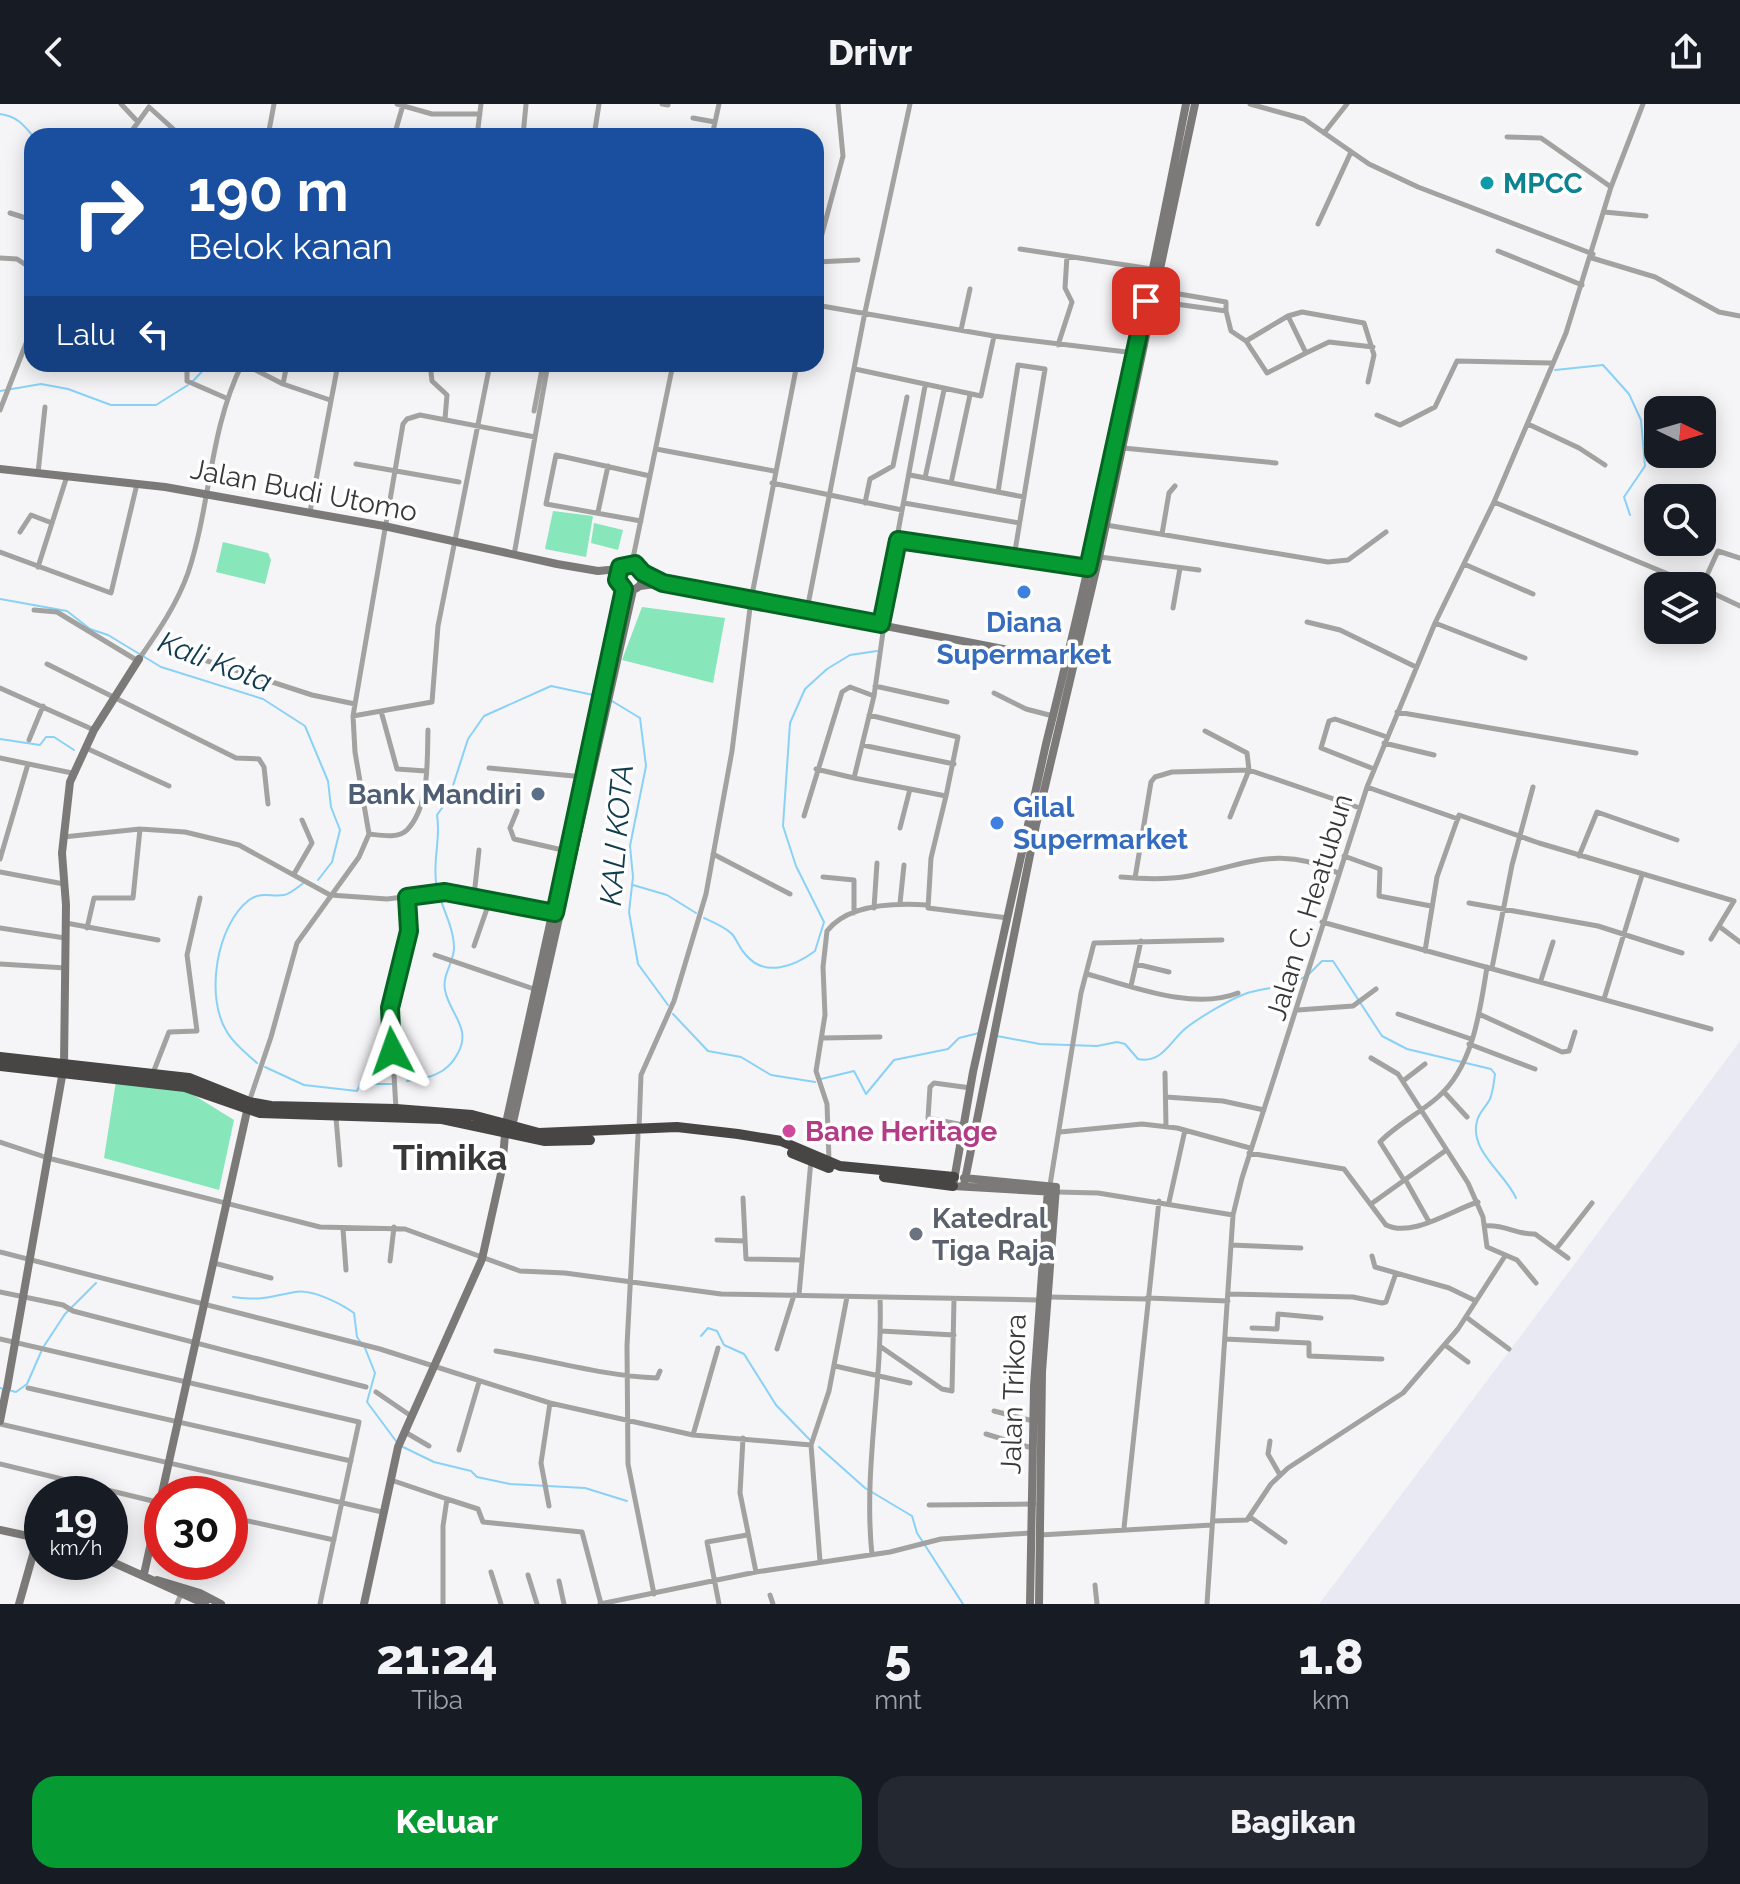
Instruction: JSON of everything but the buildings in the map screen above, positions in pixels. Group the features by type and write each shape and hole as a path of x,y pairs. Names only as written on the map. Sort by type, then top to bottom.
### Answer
{"highway":[{"path":"0,1057 185,1087 248,1106 336,1118 442,1119 539,1133 638,1132 677,1127 738,1134 781,1141 841,1172 960,1182"},
{"path":"0,1066 153,1074 197,1081 248,1106 396,1109 472,1115 508,1130"},
{"path":"812,1159 960,1182"}],"street":[{"path":"121,104 138,122"},
{"path":"270,128 274,104"},
{"path":"478,128 481,104"},
{"path":"524,128 526,104"},
{"path":"595,128 599,104"},
{"path":"662,104 668,105"},
{"path":"714,128 719,104"},
{"path":"824,226 843,156 838,104"},
{"path":"807,610 865,312 910,104"},
{"path":"960,1182 963,1125 973,1072 1000,981 1054,716 1072,662 1088,568 1186,104"},
{"path":"960,1182 985,1073 1008,918 1099,557 1195,104"},
{"path":"1250,104 1304,119 1351,152 1418,187 1592,256 1655,277 1719,312 1740,316"},
{"path":"1324,133 1347,104"},
{"name":"Jalan C. Heatubun","path":"1207,1604 1233,1215 1250,1151 1298,1010 1322,922 1367,787 1435,623 1494,502 1553,363 1592,256 1611,187 1643,104"},
{"path":"396,128 401,105 432,114 480,114"},
{"path":"134,128 150,106 173,128"},
{"path":"693,118 715,122"},
{"path":"1507,137 1541,138 1611,187"},
{"path":"1318,224 1351,152"},
{"path":"1604,212 1646,216"},
{"path":"10,213 24,217"},
{"path":"1020,249 1153,269"},
{"path":"1498,251 1582,285"},
{"path":"1058,345 1072,302 1065,285 1067,256"},
{"path":"0,258 17,259 24,264"},
{"path":"824,262 858,260"},
{"path":"961,330 970,289"},
{"path":"1155,290 1226,302 1231,331 1246,341 1267,373 1329,342 1373,347"},
{"path":"1153,301 1226,311"},
{"path":"824,306 994,336 1135,353"},
{"path":"1246,341 1298,312 1360,320 1366,325 1373,347 1374,367 1368,382"},
{"path":"1288,316 1306,353"},
{"path":"855,369 977,396 983,392 994,336"},
{"path":"0,410 7,384 24,346"},
{"path":"1377,415 1400,425 1427,413 1435,407 1457,361 1553,363"},
{"path":"998,492 1020,365 1046,371 1014,557"},
{"path":"187,372 187,381 195,387 226,398"},
{"path":"239,372 226,398 182,590 94,730 72,773 63,837 67,968 63,1069 0,1422 342,1500 382,1512"},
{"path":"259,372 330,400"},
{"path":"283,384 285,372"},
{"path":"310,512 336,372"},
{"path":"431,372 432,381 447,395 445,419"},
{"path":"353,716 432,702 438,626 488,372"},
{"path":"534,411 544,372"},
{"path":"514,555 545,372"},
{"path":"671,372 632,563 643,573 663,583 1072,662"},
{"path":"654,1594 630,1480 627,1421 626,1372 641,1075 674,1001 706,894 732,751 751,600 795,372"},
{"path":"854,778 874,696 882,624 925,386"},
{"path":"925,478 944,390"},
{"path":"951,483 970,395"},
{"path":"865,503 870,479 893,466 907,397"},
{"path":"38,473 45,407"},
{"path":"166,1476 201,1304 248,1106 271,1037 292,953 303,930 359,857 369,834 355,752 353,716 378,584 393,471 407,419 420,415 535,437"},
{"path":"1528,424 1579,448 1605,465"},
{"path":"1122,448 1276,463"},
{"path":"656,449 774,471"},
{"path":"641,521 546,504 556,455 650,476"},
{"path":"356,464 459,482"},
{"path":"598,512 608,466"},
{"name":"Jalan Budi Utomo","path":"0,469 137,482 310,512 598,571 617,580"},
{"path":"38,567 68,475"},
{"path":"910,475 1024,497"},
{"path":"0,552 111,593 137,482"},
{"path":"772,483 865,503 1019,523"},
{"path":"1161,534 1169,493 1175,486"},
{"path":"1494,502 1664,572"},
{"path":"20,532 29,516 52,523"},
{"path":"1105,525 1342,562 1386,532"},
{"path":"898,540 1088,568"},
{"path":"1708,572 1718,551 1740,558"},
{"path":"1099,557 1199,570"},
{"name":"Jalan Budi Utomo","path":"598,571 619,569 632,563"},
{"path":"1464,564 1533,594"},
{"path":"1173,608 1180,568"},
{"path":"619,569 617,580 632,588 663,583"},
{"path":"364,1604 382,1512 404,1432 482,1259 555,913 572,852 585,777 632,588 643,573"},
{"path":"508,1130 632,588"},
{"path":"1716,595 1740,606"},
{"path":"34,610 57,612 139,660"},
{"path":"1307,622 1340,630 1416,667"},
{"path":"1435,623 1525,658"},
{"path":"189,655 312,695 355,704"},
{"path":"47,664 236,758 259,759 264,767 268,804"},
{"path":"875,686 947,702"},
{"path":"0,688 94,730"},
{"path":"804,816 816,769 844,688 874,696"},
{"path":"994,693 1026,709 1054,716"},
{"path":"29,740 43,706"},
{"path":"381,711 397,769 426,771"},
{"path":"1397,712 1636,753"},
{"path":"869,715 956,735 960,741 931,858 927,905 931,910 1008,918"},
{"path":"1374,769 1321,748 1329,721 1335,719 1434,755"},
{"path":"369,834 393,836 407,830 422,798 428,730"},
{"path":"1205,731 1245,750 1249,770 1230,817"},
{"path":"862,745 954,764"},
{"path":"86,748 169,786"},
{"path":"0,758 72,773"},
{"path":"0,859 28,764"},
{"path":"489,768 585,777"},
{"path":"816,769 946,796"},
{"path":"1135,878 1151,782 1155,777 1188,770 1249,770 1360,808"},
{"path":"1367,787 1458,819"},
{"path":"1428,1220 1380,1142 1421,1112 1460,1073 1479,1014 1533,787"},
{"path":"900,828 910,789"},
{"path":"517,811 510,828 514,839 572,852"},
{"path":"1579,856 1597,812 1677,840"},
{"path":"1425,951 1437,877 1459,815 1579,856 1734,901 1711,939"},
{"path":"294,874 312,843 302,820"},
{"path":"63,837 140,829 217,838 239,845 330,895 407,897 441,892 555,913"},
{"path":"87,928 94,898 133,898 140,829"},
{"path":"474,896 479,850"},
{"path":"713,854 790,894"},
{"path":"1344,856 1380,869 1379,896 1431,906"},
{"path":"1121,877 1185,876 1264,857 1313,862 1338,873"},
{"path":"874,908 877,863"},
{"path":"900,903 904,865"},
{"path":"0,872 65,884"},
{"path":"1604,999 1642,875"},
{"path":"823,877 854,880 854,913"},
{"path":"396,1109 390,1008 409,931 407,897"},
{"path":"153,1074 169,1032 197,1031 187,955 200,898"},
{"path":"474,946 490,900"},
{"path":"829,1163 827,1104 816,1071 822,1038 827,931 854,913 900,903 927,905"},
{"path":"1469,903 1582,922 1682,953"},
{"path":"1322,922 1711,1029"},
{"path":"66,923 158,940"},
{"path":"1720,927 1740,942"},
{"path":"0,928 66,938"},
{"path":"1053,1188 1094,943 1222,940"},
{"path":"1131,986 1141,941"},
{"path":"1541,980 1553,942"},
{"path":"435,955 538,990"},
{"path":"0,964 67,968"},
{"path":"1136,964 1169,972"},
{"path":"1087,974 1195,998 1223,998 1238,993"},
{"path":"1298,1010 1353,1006 1376,989"},
{"path":"1398,1014 1535,1069"},
{"path":"1479,1014 1562,1052 1569,1051 1575,1032"},
{"path":"822,1038 880,1037"},
{"path":"1371,1058 1383,1068 1395,1071 1403,1081 1478,1202 1487,1247 1517,1260 1536,1283"},
{"path":"1403,1081 1425,1064"},
{"path":"973,1072 985,1073"},
{"path":"1165,1073 1166,1126"},
{"path":"963,1125 928,1118 930,1087 934,1083 971,1088"},
{"path":"1444,1092 1467,1117"},
{"path":"1166,1097 1223,1101 1264,1110"},
{"path":"336,1118 340,1165"},
{"path":"1060,1132 1131,1123 1166,1126 1250,1151 1342,1168 1351,1174 1392,1228 1414,1227 1478,1202"},
{"path":"1169,1202 1185,1130"},
{"path":"0,1142 48,1158 320,1227 394,1227 509,1269 721,1294 954,1299 1353,1297 1382,1303 1386,1302 1396,1273"},
{"path":"1371,1204 1445,1151"},
{"path":"777,1349 796,1295 812,1159"},
{"path":"960,1182 1053,1188 1169,1202 1233,1215"},
{"name":"Jalan Trikora","path":"1036,1504 1033,1421 1053,1188"},
{"path":"743,1198 748,1261 800,1260"},
{"path":"1124,1528 1159,1201"},
{"path":"1556,1249 1592,1203"},
{"path":"1485,1226 1502,1226 1525,1236 1532,1233 1568,1258"},
{"path":"390,1261 394,1227"},
{"path":"343,1229 346,1270"},
{"path":"717,1240 745,1241"},
{"path":"1231,1245 1301,1248"},
{"path":"0,1252 435,1366 550,1403 693,1435 811,1445"},
{"path":"1372,1256 1375,1267 1449,1288 1476,1301"},
{"path":"390,1480 478,1509 483,1522 583,1533 600,1604 756,1572 872,1555 949,1538 1241,1522 1250,1517 1280,1475 1317,1447 1396,1400 1445,1345 1505,1256"},
{"path":"212,1262 271,1278"},
{"path":"0,1292 63,1305 73,1311 366,1387"},
{"path":"820,1561 811,1445 835,1366 847,1297"},
{"path":"872,1555 869,1508 880,1375 880,1297"},
{"name":"Jalan Trikora","path":"1030,1604 1042,1298"},
{"path":"881,1347 942,1389 952,1391 954,1299"},
{"path":"1252,1328 1277,1329 1278,1314 1321,1318"},
{"path":"1466,1317 1509,1349"},
{"path":"881,1331 954,1335"},
{"path":"0,1339 359,1422 320,1604"},
{"path":"1225,1339 1309,1343 1309,1356 1382,1359"},
{"path":"1445,1345 1468,1362"},
{"path":"693,1435 718,1348"},
{"path":"496,1351 565,1362 583,1370 626,1372 657,1378 660,1371"},
{"path":"835,1366 910,1383"},
{"path":"459,1450 479,1382"},
{"path":"28,1388 351,1461"},
{"path":"376,1392 411,1416"},
{"path":"549,1506 541,1463 550,1403"},
{"path":"994,1411 1033,1421"},
{"path":"404,1432 429,1446"},
{"path":"986,1434 1033,1448"},
{"path":"743,1438 740,1493 756,1572"},
{"path":"1270,1441 1268,1454 1280,1475"},
{"path":"0,1464 144,1499"},
{"path":"443,1604 443,1526 447,1499"},
{"path":"929,1505 1036,1504"},
{"path":"1250,1517 1285,1542"},
{"path":"248,1521 334,1540"},
{"path":"0,1530 24,1535"},
{"name":"Jalan Trikora","path":"1035,1534 1039,1604"},
{"path":"719,1604 708,1540 747,1535"},
{"path":"491,1572 501,1604"},
{"path":"528,1575 537,1604"},
{"path":"19,1604 27,1580"},
{"path":"154,1580 205,1604"},
{"path":"161,1580 221,1604"},
{"path":"559,1581 564,1604"},
{"path":"1095,1585 1097,1604"},
{"path":"177,1604 181,1594"},
{"path":"770,1595 773,1604"}],"shaded area":[{"path":"1740,1041 1740,1604 1319,1604 1556,1289"}],"green space":[{"path":"553,511 593,516 586,557 545,549"},
{"path":"594,523 623,530 618,550 591,543"},
{"path":"223,542 268,553 271,560 265,584 216,572"},
{"path":"642,607 725,618 713,683 622,660"},
{"path":"116,1081 184,1089 234,1120 219,1190 104,1158"}],"waterway":[{"name":"Kali Kota","path":"0,114 19,121 26,128"},
{"path":"1555,370 1603,365 1629,394 1641,420 1645,466 1624,497 1630,515"},
{"name":"Kali Kota","path":"193,381 201,372"},
{"name":"Kali Kota","path":"0,391 41,384 68,389 111,405 156,405 188,385"},
{"name":"Kali Kota","path":"0,599 67,611 90,629 108,635 161,667 263,699 305,726 328,781 331,807 340,830 332,862 318,880"},
{"path":"704,918 729,931 746,955 762,966 789,965 815,951 824,922 796,866 783,826 790,723 805,689 827,669 850,655 877,651"},
{"name":"KALI KOTA","path":"407,1081 443,1071 454,1060 462,1044 461,1028 445,990 454,948 452,931 436,882 435,865 437,815 449,798 468,739 484,716 551,686 598,696"},
{"name":"KALI KOTA","path":"612,701 640,718 646,766 630,846 633,877 629,912 638,964 668,1005"},
{"path":"0,739 40,745 46,737 54,737 74,750"},
{"name":"KALI KOTA","path":"257,1063 233,1041 220,1017 216,982 222,944 238,912 249,900 262,895 287,894 305,882"},
{"path":"633,885 667,895 696,913"},
{"name":"KALI KOTA","path":"1309,974 1322,961 1333,961 1382,1036 1407,1049 1491,1069 1495,1074 1492,1093 1478,1118 1476,1132 1483,1152 1516,1198"},
{"name":"KALI KOTA","path":"997,1036 1040,1044 1097,1046 1117,1042 1125,1044 1138,1059 1146,1060 1160,1055 1186,1028 1227,1002 1304,977"},
{"name":"KALI KOTA","path":"673,1014 708,1051 741,1057 771,1075 815,1082"},
{"name":"KALI KOTA","path":"821,1079 854,1071 866,1094 894,1060 948,1049 959,1038 979,1033"},
{"name":"KALI KOTA","path":"265,1067 304,1085 357,1091 360,1084 393,1084"},
{"path":"44,1346 65,1314 96,1283"},
{"path":"233,1297 259,1298 302,1292 326,1298 354,1313 357,1337 361,1343"},
{"path":"701,1336 708,1328 717,1331 724,1345 744,1354 776,1405 810,1440"},
{"path":"365,1348 375,1373 367,1402 396,1441"},
{"path":"0,1388 16,1392 27,1384 41,1352"},
{"path":"403,1447 434,1462 471,1471 477,1477 510,1484 585,1488 627,1501"},
{"path":"819,1447 865,1488 912,1516 917,1533 963,1604"}],"place":[{"name":"MPCC","path":"1487,183"},
{"name":"Diana Supermarket","path":"1024,592"},
{"name":"Bank Mandiri","path":"538,794"},
{"name":"Gilal Supermarket","path":"997,823"},
{"name":"Bane Heritage","path":"789,1131"},
{"name":"Katedral Tiga Raja","path":"916,1234"}],"district":[{"name":"Timika","path":"450,1157"}],"route":[{"path":"392,1051 390,1008 409,931 407,897 445,892 555,913 624,589 618,584 616,576 620,567 627,563 635,564 643,573 663,583 881,624 898,540 955,551 1088,568 1146,301"}]}
